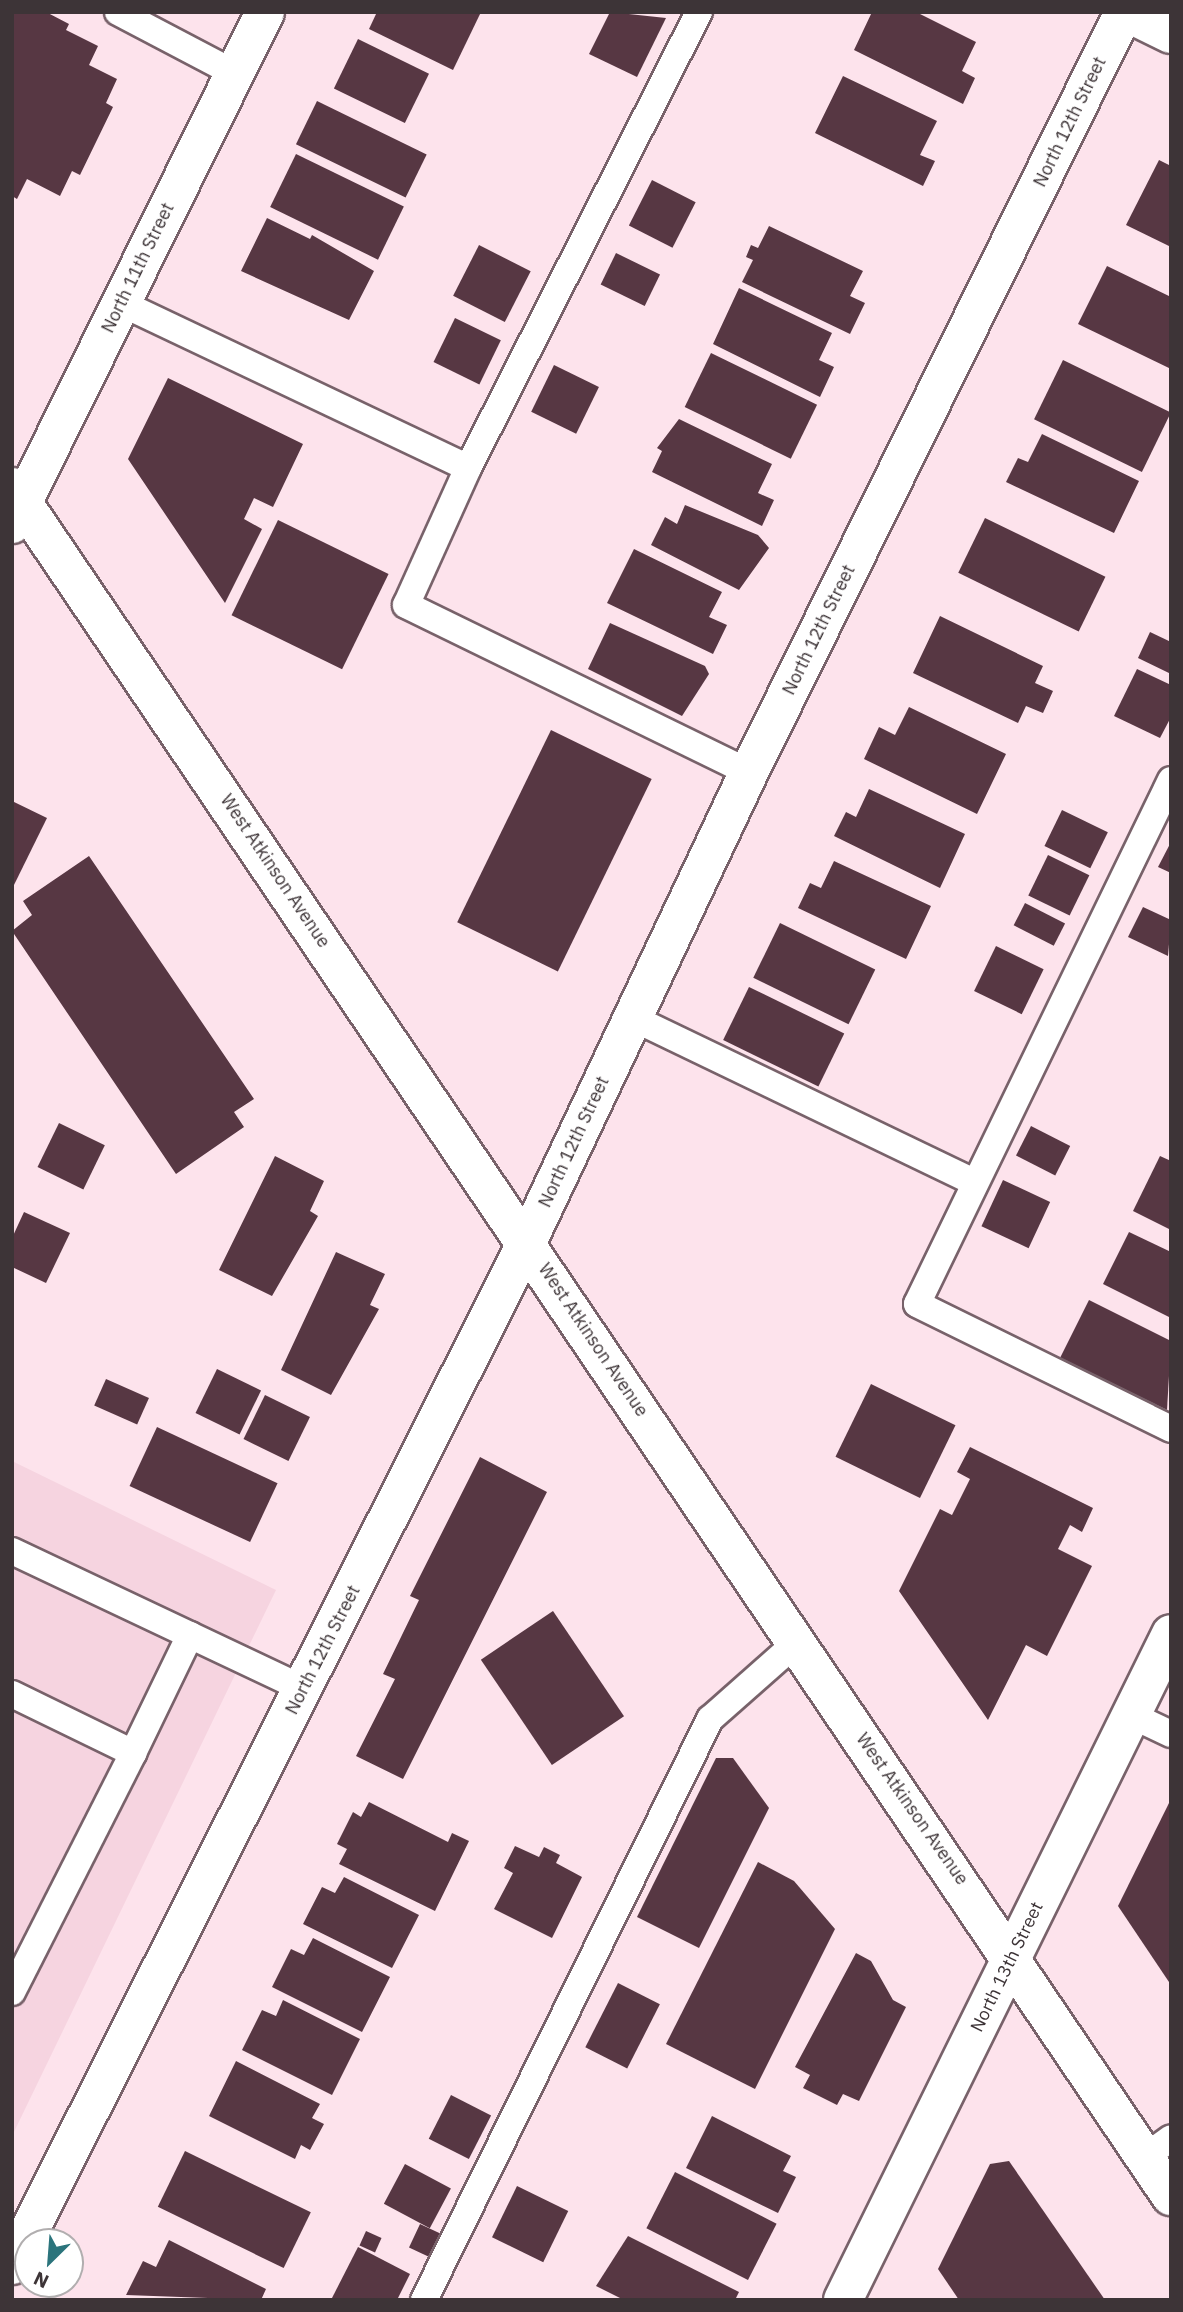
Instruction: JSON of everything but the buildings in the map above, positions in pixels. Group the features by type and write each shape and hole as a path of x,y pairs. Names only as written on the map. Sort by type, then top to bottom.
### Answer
{"street":[{"name":"North 11th Street","path":"16,504 121,303 265,12"},
{"path":"1125,12 1171,34"},
{"name":"North 12th Street","path":"12,2265 527,1242 749,772 1125,12"},
{"name":"West Atkinson Avenue","path":"16,504 527,1242 796,1643 1013,1955 1158,2147 1171,2196"},
{"name":"North 13th Street","path":"843,2300 1171,1634"}],"lane":[{"path":"118,12 234,73"},
{"path":"699,12 468,468 406,605 749,772"},
{"path":"121,303 468,468"},
{"path":"1171,780 917,1304 1171,1429"},
{"path":"633,1018 974,1182"},
{"path":"12,1551 304,1689"},
{"path":"12,1992 190,1635"},
{"path":"424,2300 710,1719 796,1643"},
{"path":"12,1693 133,1753"},
{"path":"1131,1715 1171,1734"}],"shaded area":[{"path":"12,1461 276,1590 12,2136"}]}
